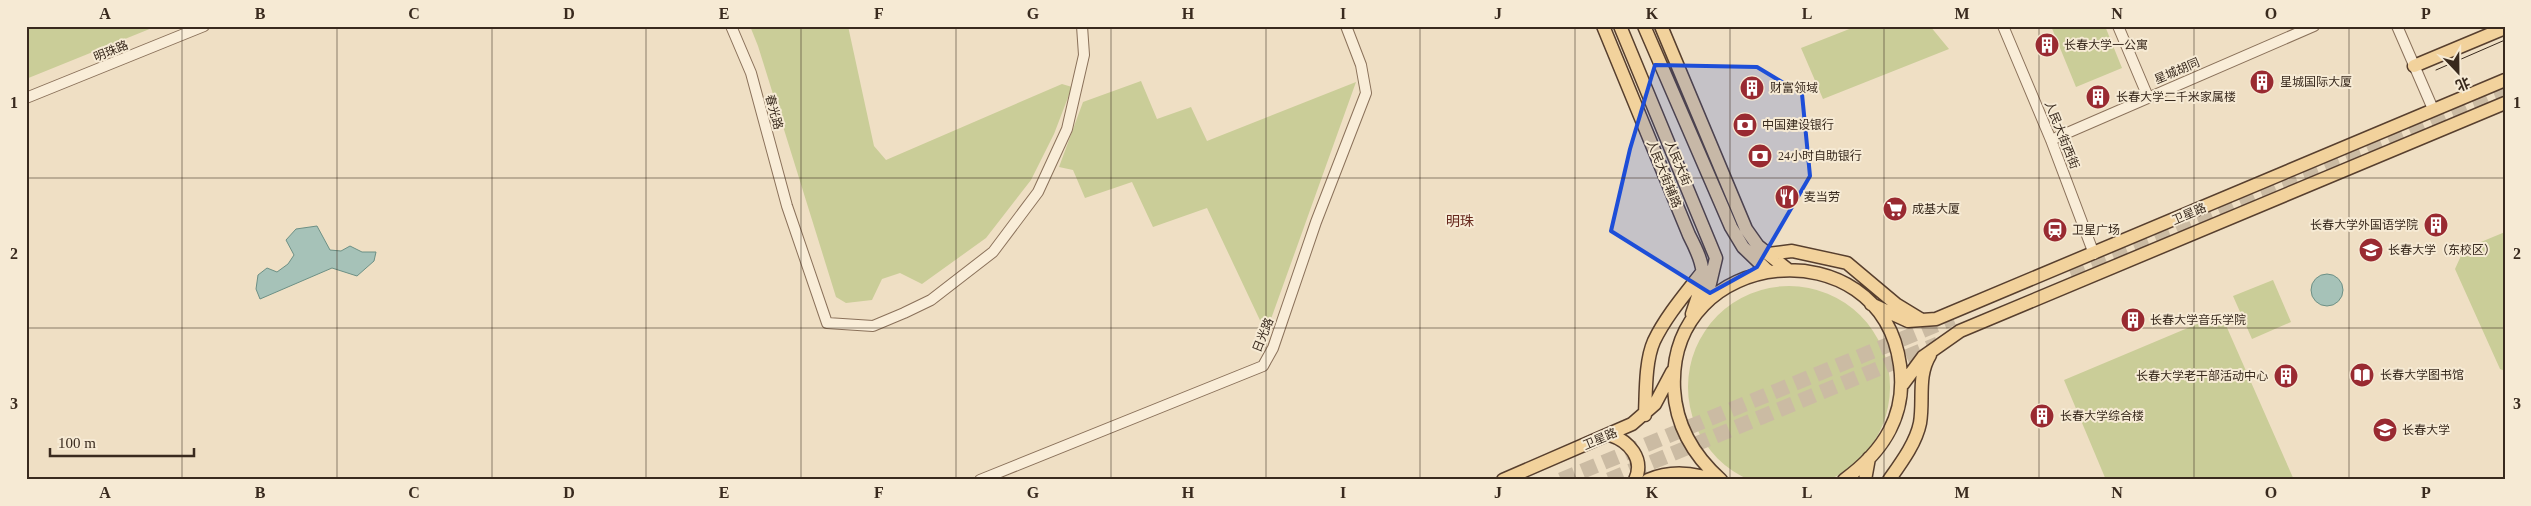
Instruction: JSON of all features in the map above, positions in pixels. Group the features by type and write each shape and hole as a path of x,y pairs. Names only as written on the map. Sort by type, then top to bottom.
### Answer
{"main road":[{"name":"人民大街辅路","path":"1603,26 1689,235 1702,262 1703,281 1689,324"},
{"name":"人民大街","path":"1620,26 1716,258 1706,302"},
{"name":"人民大街","path":"1644,26 1731,227 1743,247 1768,270"},
{"path":"1661,26 1746,229 1758,246 1787,269"},
{"path":"2414,66 2505,28"},
{"name":"卫星路","path":"1871,304 1908,321 1924,321 1954,313 2505,80"},
{"name":"卫星路","path":"1902,384 1923,357 1969,327 2505,103"},
{"path":"1768,254 1792,252 1847,263 1897,305 1924,321"},
{"path":"1721,480 1703,464 1689,443 1675,408 1673,370 1679,346 1689,324 1706,302 1744,277 1768,270 1787,269 1824,274 1849,286 1871,304 1888,326 1898,352 1902,384 1900,405 1892,430 1869,457 1859,477 1844,480"},
{"path":"1645,414 1647,379 1654,343 1676,306 1703,271"},
{"path":"1889,480 1905,457 1920,423 1921,385 1926,362 1933,350"},
{"name":"卫星路","path":"1503,480 1632,424 1655,404 1673,370"},
{"path":"1610,435 1623,439 1634,452 1638,465 1635,480"},
{"path":"1648,480 1698,474 1716,480"}],"street":[{"name":"明珠路","path":"26,98 204,26"},
{"name":"春光路","path":"731,26 751,73 788,206 827,323 873,326 931,300 993,252 1038,192 1067,128 1084,55 1082,26"},
{"name":"日光路","path":"980,480 1263,366 1273,348 1316,222 1366,93 1361,65 1346,26"},
{"name":"人民大街西街","path":"2004,26 2051,140 2094,254"},
{"path":"2118,26 2148,97"},
{"name":"星城胡同","path":"2051,140 2314,26"},
{"path":"2397,26 2434,110"}],"highlighted area":[{"path":"1655,65 1757,67 1802,94 1810,176 1757,267 1710,293 1611,231 1630,149"}],"green space":[{"path":"26,26 157,26 26,79"},
{"path":"750,26 848,26 874,146 886,160 1062,84 1072,87 1054,134 1031,180 986,238 922,284 900,273 882,279 872,300 846,303 836,297 758,46"},
{"path":"1857,26 1930,26 1949,49 1823,99 1801,48"},
{"path":"2051,26 2105,26 2122,68 2076,87"},
{"path":"1141,81 1157,119 1191,107 1207,141 1356,82 1266,333 1207,208 1153,227 1132,182 1085,198 1073,170 1059,167 1083,102"},
{"path":"2505,232 2505,371 2500,369 2455,269 2464,249"},
{"path":"2273,280 2291,322 2252,339 2233,296"},
{"path":"1789,286 1809,288 1837,298 1853,309 1867,323 1882,348 1888,367 1890,387 1888,407 1878,435 1867,451 1853,465 1828,480 1809,486 1789,488 1769,486 1741,476 1725,465 1711,451 1696,426 1690,407 1688,387 1690,367 1700,339 1711,323 1725,309 1750,294 1769,288"},
{"path":"2221,314 2294,480 2106,480 2064,380"}],"water":[{"path":"317,226 330,250 341,251 350,246 362,252 376,252 374,261 357,276 332,268 260,299 256,289 258,275 267,268 277,272 288,264 294,255 286,240 296,229"},
{"path":"2327,274 2333,275 2338,279 2342,284 2342,296 2338,301 2333,305 2327,306 2321,305 2316,301 2312,296 2311,290 2312,284 2316,279 2321,275"}],"tunnel":[{"path":"2069,270 2505,90"},
{"path":"1561,480 1953,318"},
{"path":"1609,480 1938,344"}],"tram line":[{"path":"2436,70 2505,40"}],"place":[{"name":"长春大学一公寓","path":"2047,45"},
{"name":"星城国际大厦","path":"2262,82"},
{"name":"财富领域","path":"1752,88"},
{"name":"长春大学二千米家属楼","path":"2098,97"},
{"name":"中国建设银行","path":"1745,125"},
{"name":"24小时自助银行","path":"1760,156"},
{"name":"麦当劳","path":"1787,197"},
{"name":"成基大厦","path":"1895,209"},
{"name":"长春大学外国语学院","path":"2436,225"},
{"name":"卫星广场","path":"2055,230"},
{"name":"长春大学（东校区）","path":"2371,250"},
{"name":"长春大学音乐学院","path":"2133,320"},
{"name":"长春大学图书馆","path":"2362,375"},
{"name":"长春大学老干部活动中心","path":"2286,376"},
{"name":"长春大学综合楼","path":"2042,416"},
{"name":"长春大学","path":"2385,430"}],"district":[{"name":"明珠","path":"1460,221"}]}
